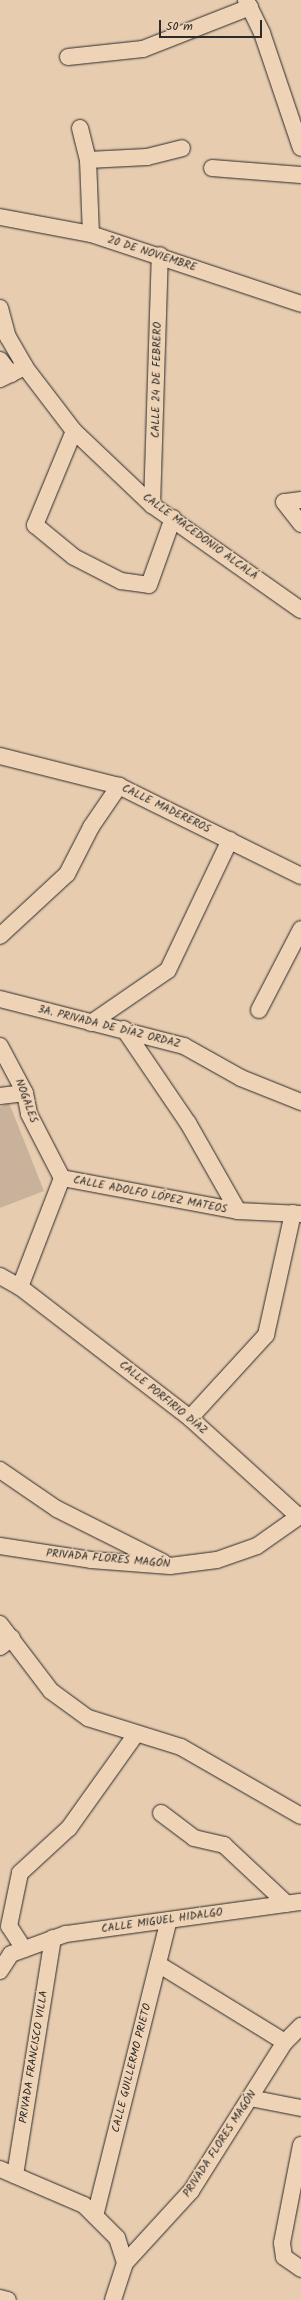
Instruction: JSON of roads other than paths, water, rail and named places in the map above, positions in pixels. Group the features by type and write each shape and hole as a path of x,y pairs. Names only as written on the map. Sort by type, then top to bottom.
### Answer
{"street":[{"path":"68,57 143,48 248,4 301,148"},
{"path":"80,128 88,160 91,234"},
{"path":"88,160 147,157 182,148"},
{"path":"212,168 301,175"},
{"name":"20 DE NOVIEMBRE","path":"0,217 91,234 160,254 301,304"},
{"name":"CALLE 24 DE FEBRERO","path":"152,505 160,254"},
{"path":"0,308 8,337 12,373"},
{"path":"0,360 12,373"},
{"name":"CALLE MACEDONIO ALCALÁ","path":"12,373 152,505 301,610"},
{"path":"74,431 35,526 74,557 121,581 150,585 172,518"},
{"path":"301,500 284,502 301,524"},
{"name":"CALLE MADEREROS","path":"0,756 120,786 301,876"},
{"path":"2,931 67,874 91,827 120,786"},
{"path":"91,1023 168,970 230,840"},
{"path":"259,1010 301,929"},
{"name":"3A. PRIVADA DE DÍAZ ORDAZ","path":"0,1000 91,1023 124,1029 184,1046 241,1078 301,1102"},
{"name":"CALLE ADOLFO LÓPEZ MATEOS","path":"124,1029 188,1123 238,1211"},
{"name":"NOGALES","path":"0,1046 25,1093 29,1114 62,1178"},
{"path":"0,1096 25,1093"},
{"path":"20,1287 62,1178"},
{"name":"CALLE ADOLFO LÓPEZ MATEOS","path":"62,1178 238,1211 297,1214"},
{"path":"190,1418 266,1335 297,1214"},
{"name":"CALLE PORFIRIO DÍAZ","path":"0,1276 20,1287 190,1418 300,1516"},
{"path":"0,1470 57,1509 170,1566"},
{"name":"PRIVADA FLORES MAGÓN","path":"0,1546 91,1560 170,1566 217,1560 256,1546 300,1516"},
{"path":"0,1624 6,1643 51,1691 88,1718 181,1747 301,1816"},
{"path":"24,1949 9,1926 20,1873 69,1828 136,1734"},
{"path":"161,1813 194,1838 224,1845 294,1903"},
{"name":"CALLE MIGUEL HIDALGO","path":"0,1971 11,1954 53,1938 294,1903"},
{"name":"CALLE GUILLERMO PRIETO","path":"95,2216 169,1920"},
{"name":"PRIVADA FRANCISCO VILLA","path":"15,2175 53,1938"},
{"path":"158,1964 285,2042"},
{"name":"PRIVADA FLORES MAGÓN","path":"113,2300 125,2263 191,2191 285,2042 301,2026"},
{"path":"250,2098 301,2108"},
{"path":"299,2268 284,2256 282,2243 301,2144"},
{"path":"0,2169 84,2205 117,2238 125,2263"},
{"path":"0,2298 8,2300"}]}
